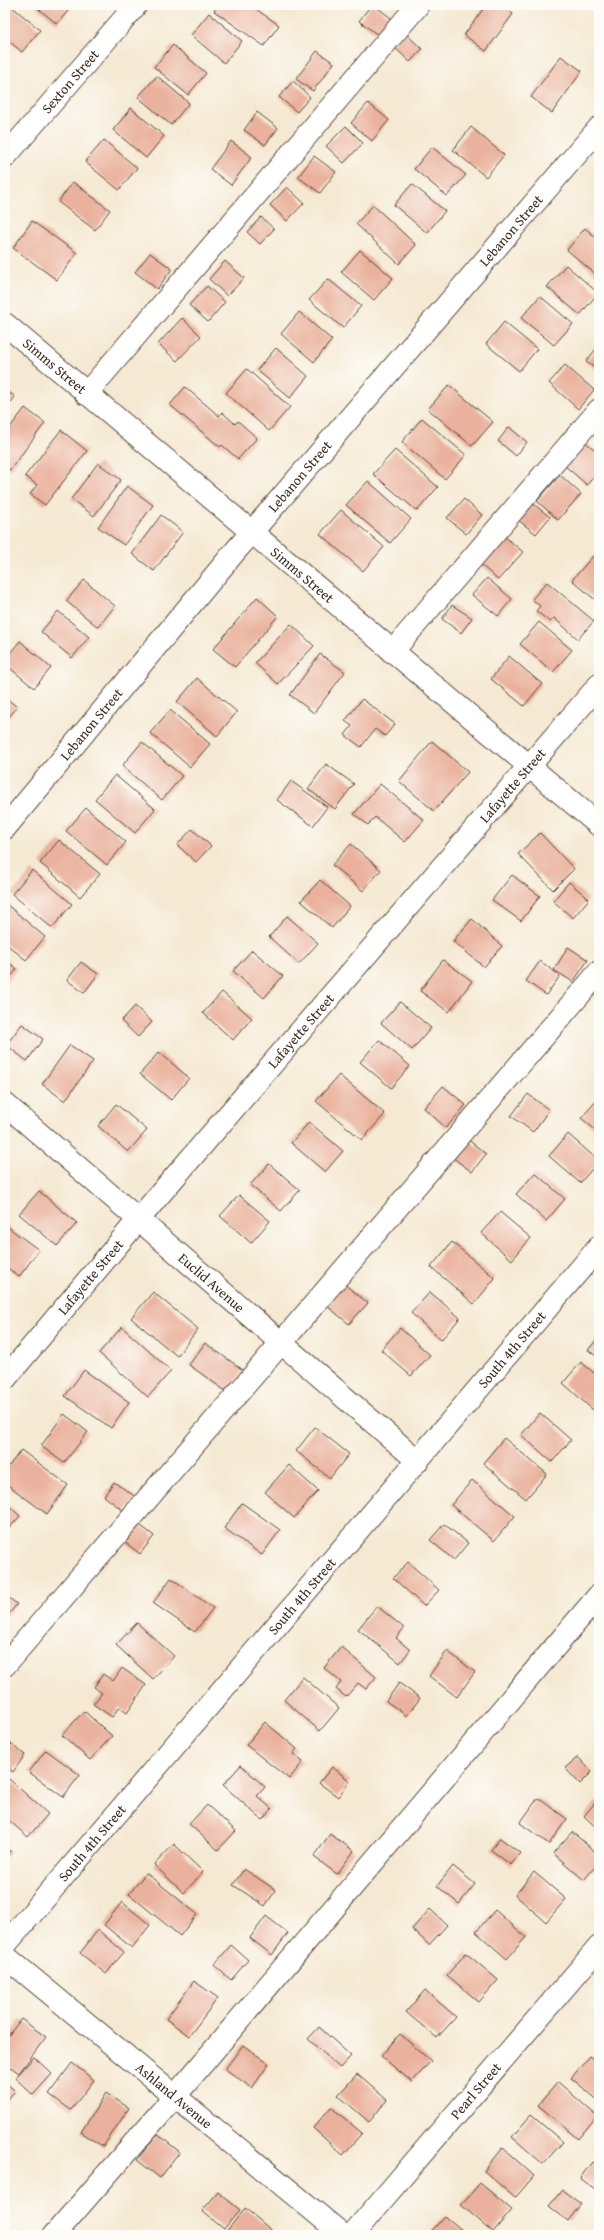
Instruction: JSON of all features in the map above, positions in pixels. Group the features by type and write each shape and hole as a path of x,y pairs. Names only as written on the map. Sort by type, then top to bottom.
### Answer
{"street":[{"name":"Sexton Street","path":"5,157 136,5"},
{"path":"86,394 418,5"},
{"name":"Lebanon Street","path":"5,828 252,532 599,128"},
{"name":"Simms Street","path":"5,324 392,652 529,764 599,825"},
{"path":"392,652 599,410"},
{"name":"Lafayette Street","path":"5,1379 139,1218 599,684"},
{"path":"5,1665 599,972"},
{"name":"Euclid Avenue","path":"5,1104 139,1218 418,1461"},
{"name":"South 4th Street","path":"5,1945 599,1247"},
{"path":"54,2235 175,2096 599,1595"},
{"name":"Pearl Street","path":"352,2235 599,1947"},
{"name":"Ashland Avenue","path":"5,1956 343,2235"}],"building":[{"path":"5,5 10,5 40,30 22,52 5,38"},
{"path":"34,5 73,5 57,24"},
{"path":"218,5 250,5 279,25 264,46 214,11"},
{"path":"371,5 374,5 391,18 378,35 359,21"},
{"path":"486,5 501,5 513,14 486,51 464,35"},
{"path":"209,13 242,41 224,63 191,35"},
{"path":"404,32 422,49 410,62 392,45"},
{"path":"173,45 206,73 188,95 154,67"},
{"path":"317,51 334,63 313,91 296,79"},
{"path":"561,56 582,71 552,113 531,97"},
{"path":"157,76 189,103 171,125 138,97"},
{"path":"293,81 310,97 297,112 279,97"},
{"path":"368,103 389,120 372,141 351,123"},
{"path":"131,108 164,136 146,158 113,130"},
{"path":"257,112 278,128 265,145 244,130"},
{"path":"346,126 363,143 344,163 326,146"},
{"path":"471,127 504,155 486,177 453,150"},
{"path":"104,140 137,168 119,190 85,162"},
{"path":"231,141 252,157 231,185 210,169"},
{"path":"432,147 466,175 447,196 414,169"},
{"path":"314,156 336,172 320,193 298,177"},
{"path":"73,182 110,210 95,230 58,202"},
{"path":"412,184 445,211 427,233 394,205"},
{"path":"287,187 304,203 287,221 270,205"},
{"path":"373,205 416,245 399,264 356,224"},
{"path":"261,217 274,229 260,244 247,232"},
{"path":"32,221 77,253 57,280 13,248"},
{"path":"585,228 599,240 599,277 567,250"},
{"path":"360,250 393,278 374,300 341,272"},
{"path":"150,253 172,269 157,289 135,272"},
{"path":"225,261 244,278 227,296 209,279"},
{"path":"566,265 598,293 580,315 547,287"},
{"path":"328,279 361,306 343,328 309,300"},
{"path":"207,286 225,302 208,322 189,305"},
{"path":"540,296 573,324 554,345 521,318"},
{"path":"299,312 332,340 314,362 281,334"},
{"path":"182,318 201,336 177,361 158,344"},
{"path":"504,322 537,349 519,371 486,344"},
{"path":"599,345 599,371 586,362"},
{"path":"276,348 308,376 290,398 257,370"},
{"path":"565,365 594,390 578,409 549,383"},
{"path":"247,369 290,407 269,431 226,393"},
{"path":"449,385 493,422 472,446 428,409"},
{"path":"185,387 219,416 222,412 235,424 238,421 257,438 238,459 222,445 220,447 170,405"},
{"path":"5,389 15,397 5,410"},
{"path":"25,408 45,423 10,470 5,466 5,434"},
{"path":"422,418 466,455 445,479 402,442"},
{"path":"509,427 527,442 516,456 498,441"},
{"path":"61,430 87,451 45,505 30,494 37,485 25,476"},
{"path":"584,441 599,453 599,470 587,485 564,465"},
{"path":"395,450 438,487 417,511 373,474"},
{"path":"98,463 121,480 94,516 71,499"},
{"path":"560,475 581,494 558,520 537,501"},
{"path":"368,481 411,519 390,543 346,505"},
{"path":"127,486 153,505 124,545 98,527"},
{"path":"464,499 482,515 466,534 447,518"},
{"path":"531,502 550,517 536,534 517,519"},
{"path":"341,510 384,547 363,571 320,534"},
{"path":"161,515 183,532 154,571 132,554"},
{"path":"503,535 523,552 498,580 479,563"},
{"path":"593,556 599,561 599,603 572,580"},
{"path":"487,578 512,599 498,616 472,595"},
{"path":"84,580 115,606 98,627 66,601"},
{"path":"547,582 594,621 578,639 554,618 550,622 536,611 540,606 532,599"},
{"path":"257,597 278,616 235,667 213,649"},
{"path":"452,605 472,618 461,633 442,619"},
{"path":"58,611 89,637 72,658 41,632"},
{"path":"539,622 572,650 553,672 520,644"},
{"path":"291,624 314,646 278,684 255,663"},
{"path":"20,641 51,668 34,688 5,664 5,659"},
{"path":"320,654 345,672 314,713 290,695"},
{"path":"509,656 542,684 524,706 491,679"},
{"path":"197,678 237,712 217,736 177,702"},
{"path":"5,697 17,707 5,722"},
{"path":"362,699 395,724 385,736 375,729 361,747 345,735 352,726 345,721"},
{"path":"170,710 210,744 190,767 150,733"},
{"path":"432,741 468,772 434,811 399,781"},
{"path":"142,742 182,776 162,800 122,766"},
{"path":"326,764 354,784 335,809 308,789"},
{"path":"115,775 155,809 135,833 95,799"},
{"path":"291,781 327,807 313,826 277,800"},
{"path":"380,784 424,820 405,842 375,817 368,825 354,814"},
{"path":"86,808 126,842 107,865 66,831"},
{"path":"192,829 211,846 196,862 177,845"},
{"path":"540,833 574,869 553,890 518,854"},
{"path":"59,840 100,874 80,897 40,863"},
{"path":"351,844 381,870 363,891 332,865"},
{"path":"32,870 72,904 52,928 12,894"},
{"path":"512,875 540,896 521,921 492,900"},
{"path":"320,880 350,906 332,928 301,901"},
{"path":"569,882 589,899 573,918 553,901"},
{"path":"5,903 45,937 26,960 5,943"},
{"path":"287,916 318,943 299,964 269,937"},
{"path":"472,919 502,946 484,967 453,941"},
{"path":"568,947 588,960 573,982 554,970"},
{"path":"252,950 283,976 264,998 233,971"},
{"path":"5,959 17,969 5,984"},
{"path":"443,960 472,981 449,1012 420,991"},
{"path":"540,961 560,976 546,995 526,981"},
{"path":"81,962 98,974 84,993 67,980"},
{"path":"222,992 252,1018 233,1040 203,1013"},
{"path":"400,1002 431,1028 412,1050 381,1023"},
{"path":"135,1006 152,1022 138,1037 121,1021"},
{"path":"22,1024 43,1039 27,1061 6,1045"},
{"path":"379,1040 410,1066 391,1088 360,1062"},
{"path":"70,1045 93,1061 65,1101 42,1084"},
{"path":"159,1052 189,1078 171,1100 140,1074"},
{"path":"339,1075 385,1114 362,1140 316,1101"},
{"path":"443,1086 466,1105 446,1128 424,1108"},
{"path":"528,1094 549,1110 533,1132 511,1116"},
{"path":"599,1098 599,1133 581,1118"},
{"path":"116,1104 147,1130 128,1152 98,1126"},
{"path":"309,1122 343,1151 325,1172 291,1143"},
{"path":"568,1134 599,1161 580,1183 549,1156"},
{"path":"466,1138 486,1154 472,1172 452,1157"},
{"path":"269,1164 300,1190 281,1211 250,1185"},
{"path":"535,1173 565,1199 546,1221 516,1194"},
{"path":"39,1191 77,1223 57,1246 19,1214"},
{"path":"239,1195 270,1221 251,1243 220,1216"},
{"path":"500,1212 531,1238 512,1260 481,1233"},
{"path":"5,1225 39,1250 19,1277 5,1266"},
{"path":"452,1242 495,1278 474,1304 431,1267"},
{"path":"344,1284 368,1303 349,1324 326,1305"},
{"path":"153,1292 198,1329 177,1356 131,1318"},
{"path":"430,1292 460,1318 441,1340 411,1313"},
{"path":"122,1327 171,1371 148,1397 99,1353"},
{"path":"400,1328 430,1355 411,1376 381,1350"},
{"path":"599,1337 599,1358 588,1350"},
{"path":"205,1343 243,1370 227,1392 189,1365"},
{"path":"581,1362 599,1377 599,1403 593,1410 563,1383"},
{"path":"84,1370 129,1402 111,1428 65,1396"},
{"path":"540,1413 571,1440 552,1462 521,1435"},
{"path":"64,1414 88,1432 64,1463 41,1446"},
{"path":"315,1427 349,1454 330,1478 296,1451"},
{"path":"504,1438 547,1474 526,1499 483,1463"},
{"path":"21,1450 68,1485 47,1514 5,1483 5,1471"},
{"path":"289,1465 318,1491 294,1518 265,1492"},
{"path":"472,1480 515,1516 494,1541 451,1505"},
{"path":"114,1482 136,1497 125,1512 104,1496"},
{"path":"5,1502 20,1516 5,1533"},
{"path":"242,1503 280,1530 262,1555 224,1528"},
{"path":"135,1521 154,1536 140,1554 121,1539"},
{"path":"444,1524 468,1543 454,1560 430,1540"},
{"path":"408,1562 439,1590 424,1606 393,1578"},
{"path":"171,1578 213,1608 195,1632 153,1603"},
{"path":"5,1595 17,1604 5,1619"},
{"path":"377,1606 404,1628 396,1638 410,1650 400,1663 358,1629"},
{"path":"137,1623 174,1656 153,1679 116,1645"},
{"path":"341,1647 376,1677 366,1689 358,1683 346,1697 336,1689 341,1682 324,1668"},
{"path":"447,1651 475,1672 457,1697 429,1676"},
{"path":"122,1668 146,1685 127,1713 119,1707 112,1717 93,1704 102,1693 94,1687 103,1674 113,1681"},
{"path":"303,1677 339,1708 320,1731 284,1700"},
{"path":"399,1683 420,1698 407,1716 386,1701"},
{"path":"84,1711 112,1736 90,1760 62,1735"},
{"path":"265,1722 297,1749 293,1754 303,1762 289,1779 246,1745"},
{"path":"7,1741 25,1755 13,1772 5,1766"},
{"path":"46,1750 80,1775 63,1797 29,1772"},
{"path":"578,1757 592,1772 580,1784 565,1768"},
{"path":"241,1765 265,1787 257,1796 272,1809 262,1820 223,1785"},
{"path":"332,1767 350,1781 338,1797 319,1783"},
{"path":"9,1779 48,1814 28,1837 5,1817 5,1783"},
{"path":"538,1798 567,1819 549,1844 520,1823"},
{"path":"599,1798 599,1830 584,1816"},
{"path":"207,1805 236,1831 218,1850 189,1824"},
{"path":"572,1832 599,1855 599,1862 584,1880 553,1853"},
{"path":"330,1834 354,1851 337,1874 314,1857"},
{"path":"500,1838 520,1853 511,1865 491,1850"},
{"path":"174,1844 203,1872 184,1893 154,1865"},
{"path":"5,1848 11,1852 5,1860"},
{"path":"453,1866 475,1884 459,1904 437,1886"},
{"path":"244,1869 276,1890 265,1906 233,1885"},
{"path":"534,1872 566,1899 546,1922 515,1895"},
{"path":"146,1873 197,1914 180,1936 129,1894"},
{"path":"122,1902 150,1925 132,1948 104,1925"},
{"path":"430,1909 447,1925 429,1945 412,1929"},
{"path":"495,1910 526,1937 507,1959 476,1932"},
{"path":"266,1916 288,1933 272,1955 250,1938"},
{"path":"98,1930 124,1952 106,1974 80,1953"},
{"path":"231,1945 248,1960 231,1980 214,1965"},
{"path":"466,1953 498,1980 479,2002 447,1975"},
{"path":"194,1981 218,1998 189,2036 166,2019"},
{"path":"425,1990 456,2017 437,2038 406,2012"},
{"path":"21,2019 46,2037 19,2073 5,2063 5,2040"},
{"path":"319,2027 351,2056 340,2068 308,2039"},
{"path":"400,2034 431,2061 412,2082 381,2056"},
{"path":"243,2045 269,2064 252,2088 225,2069"},
{"path":"590,2056 599,2063 599,2101 571,2078"},
{"path":"34,2057 52,2074 33,2095 15,2078"},
{"path":"72,2063 94,2080 71,2110 49,2094"},
{"path":"357,2074 387,2100 369,2122 338,2095"},
{"path":"5,2082 15,2091 5,2102"},
{"path":"558,2082 597,2116 578,2139 538,2105"},
{"path":"106,2093 129,2108 103,2147 81,2132"},
{"path":"331,2107 362,2133 343,2155 313,2128"},
{"path":"531,2115 563,2142 543,2164 512,2137"},
{"path":"157,2134 180,2152 160,2178 137,2160"},
{"path":"503,2148 534,2176 515,2198 484,2171"},
{"path":"592,2162 599,2167 599,2192 580,2178"},
{"path":"480,2183 512,2210 493,2232 461,2205"},
{"path":"562,2190 581,2204 568,2221 549,2206"},
{"path":"218,2192 240,2210 224,2229 202,2211"},
{"path":"245,2208 277,2235 229,2235 226,2232"},
{"path":"445,2216 468,2235 428,2235"}]}
